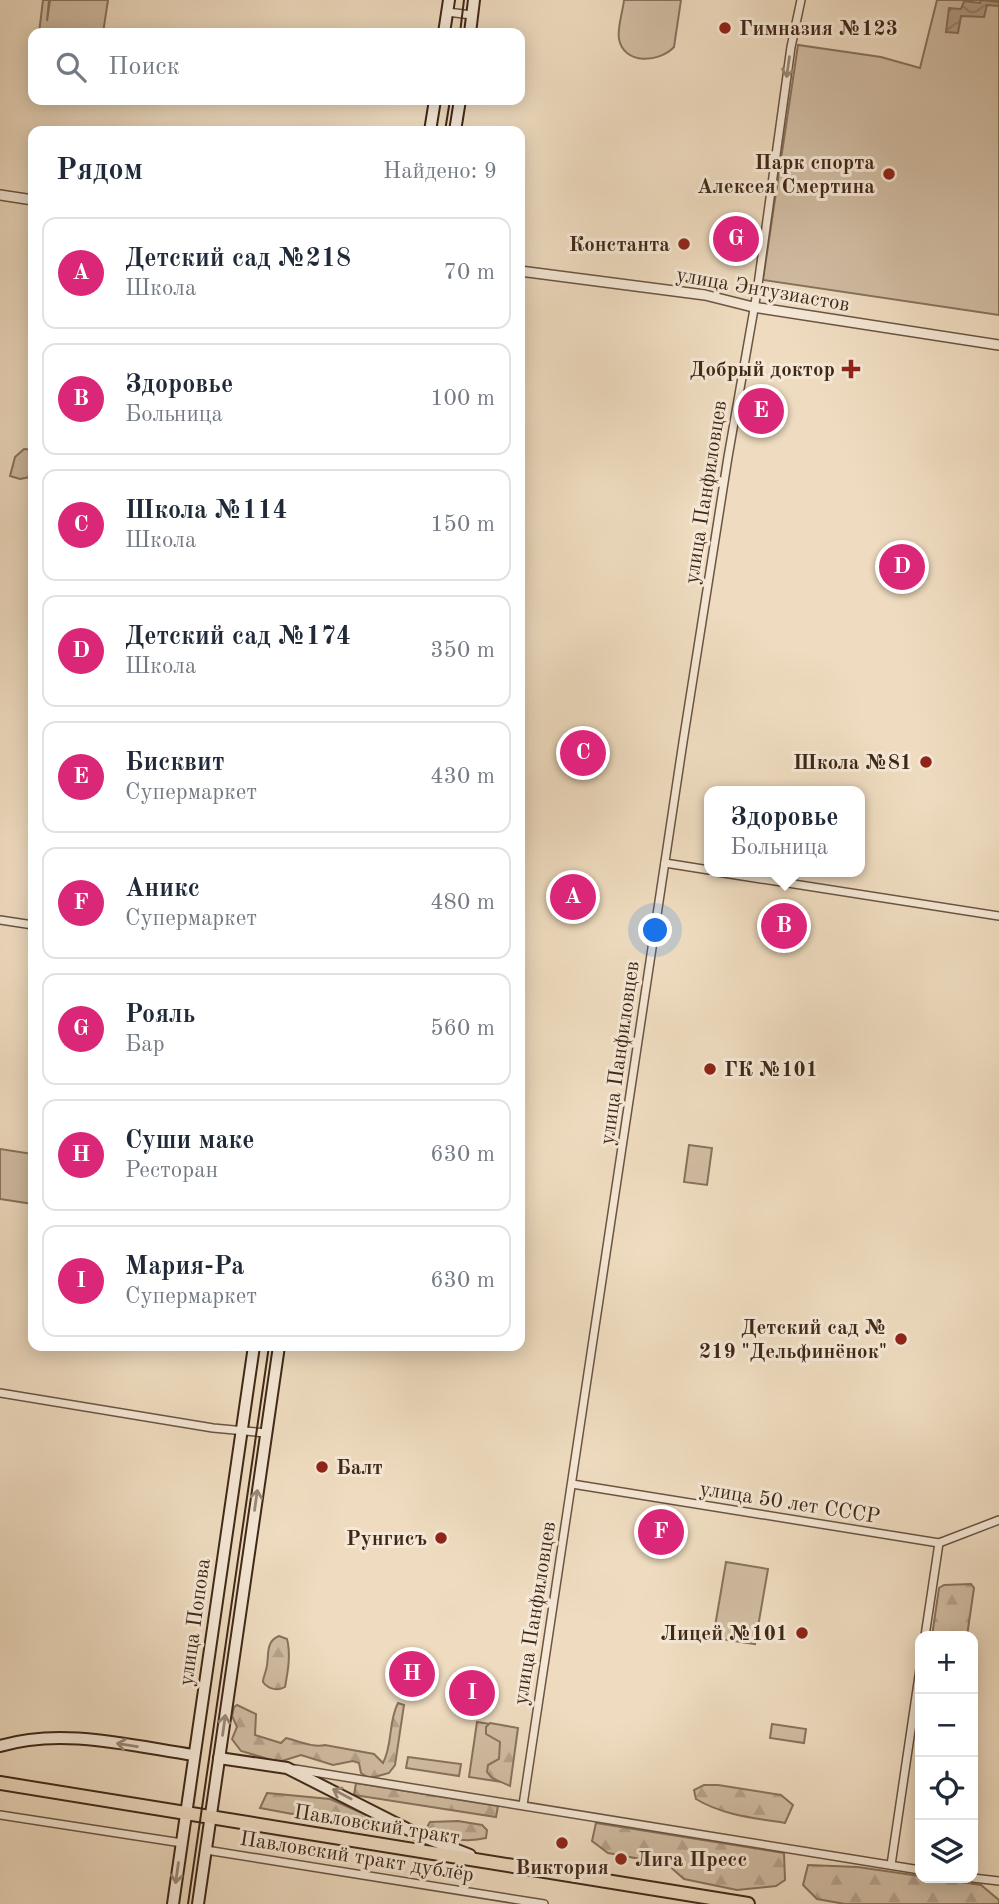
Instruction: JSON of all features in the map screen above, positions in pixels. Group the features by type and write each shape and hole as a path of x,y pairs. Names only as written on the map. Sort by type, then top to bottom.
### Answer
{"main road":[{"path":"471,28 474,0"},
{"path":"445,28 448,6"},
{"path":"431,126 434,105"},
{"path":"456,126 459,105"},
{"name":"улица Попова","path":"198,1904 219,1758 236,1552 241,1432 253,1351"},
{"name":"улица Попова","path":"173,1904 194,1755 236,1552 266,1433 278,1351"},
{"path":"0,1746 18,1741 55,1738 100,1740 194,1755"},
{"path":"219,1758 287,1768 421,1836 493,1863"},
{"name":"Павловский тракт","path":"0,1783 748,1904"}],"street":[{"name":"улица Панфиловцев","path":"523,1804 665,863 757,292 791,47 801,0"},
{"path":"448,6 472,15"},
{"path":"0,195 28,199"},
{"name":"улица Энтузиастов","path":"525,272 705,295 753,307 999,345"},
{"path":"665,863 704,869"},
{"path":"749,877 999,916"},
{"path":"0,920 28,924"},
{"path":"0,1393 241,1432 266,1433"},
{"name":"улица 50 лет СССР","path":"572,1485 939,1544"},
{"path":"926,1631 939,1544 999,1520"},
{"path":"891,1865 916,1694"},
{"path":"287,1768 915,1869"},
{"path":"0,1815 182,1843"},
{"name":"Павловский тракт дублёр","path":"206,1850 544,1904"},
{"path":"978,1879 999,1881"}],"green space":[{"path":"43,0 49,0 47,21 50,0 108,0 104,28 40,28"},
{"path":"624,0 681,0 674,47 651,58 643,59 628,53 619,39"},
{"name":"Парк спорта Алексея Смертина","path":"937,0 999,0 999,315 763,280 798,45 881,57 920,68"},
{"path":"24,449 28,449 28,478 20,479 10,476 15,457"},
{"path":"689,1145 712,1148 707,1185 684,1182"},
{"path":"0,1149 28,1153 28,1203 0,1199"},
{"path":"726,1562 768,1569 755,1644 713,1638"},
{"path":"971,1584 974,1588 968,1631 933,1631 939,1588 944,1585"},
{"path":"279,1636 287,1639 289,1663 285,1687 272,1689 263,1680 269,1646"},
{"path":"398,1703 404,1705 395,1765 389,1773 369,1778 361,1773 359,1763 353,1761 333,1765 301,1755 275,1761 241,1751 232,1739 237,1727 232,1716 237,1705 256,1714 255,1735 281,1743 286,1738 311,1745 374,1754 383,1763"},
{"path":"477,1722 517,1728 509,1783 469,1777"},
{"path":"490,1723 518,1728 510,1786 492,1778 487,1772 488,1765 499,1759 500,1742 486,1734 486,1727"},
{"path":"772,1724 806,1729 804,1743 770,1738"},
{"path":"408,1757 461,1764 459,1776 406,1768"},
{"path":"356,1783 498,1806 496,1817 354,1795"},
{"path":"704,1785 781,1795 793,1805 785,1823 739,1815 696,1799 694,1790"},
{"path":"267,1793 330,1799 392,1826 389,1832 260,1808"},
{"path":"458,1821 482,1825 487,1830 486,1838 456,1840 427,1833 430,1822"},
{"path":"596,1823 784,1853 785,1880 776,1886 737,1890 684,1879 667,1864 608,1853 592,1841"},
{"path":"808,1865 858,1867 915,1875 915,1883 981,1885 999,1900 999,1904 845,1904 817,1899 803,1885"}],"water":[{"path":"981,0 999,2 999,6 987,5 984,17 961,16 958,33 946,32 949,8 961,9 964,1 980,3"}],"tram line":[{"path":"461,28 464,0"},
{"path":"446,126 449,105"},
{"path":"188,1904 268,1351"}],"place":[{"name":"Гимназия №123","path":"725,28"},
{"name":"Парк спорта Алексея Смертина","path":"889,174"},
{"name":"Рояль","path":"736,239"},
{"name":"Константа","path":"684,244"},
{"name":"Добрый доктор","path":"851,369"},
{"name":"Бисквит","path":"761,411"},
{"name":"Детский сад №174","path":"902,567"},
{"name":"Школа №114","path":"583,753"},
{"name":"Школа №81","path":"926,762"},
{"name":"Детский сад №218","path":"573,897"},
{"name":"Здоровье","path":"784,926"},
{"name":"ГК №101","path":"710,1069"},
{"name":"Детский сад № 219 \"Дельфинёнок\"","path":"901,1339"},
{"name":"Балт","path":"322,1467"},
{"name":"Аникс","path":"661,1532"},
{"name":"Рунгисъ","path":"441,1538"},
{"name":"Лицей №101","path":"802,1633"},
{"name":"Суши маке","path":"412,1674"},
{"name":"Мария-Ра","path":"472,1693"},
{"name":"Виктория","path":"562,1843"},
{"name":"Лига Пресс","path":"621,1859"}]}
